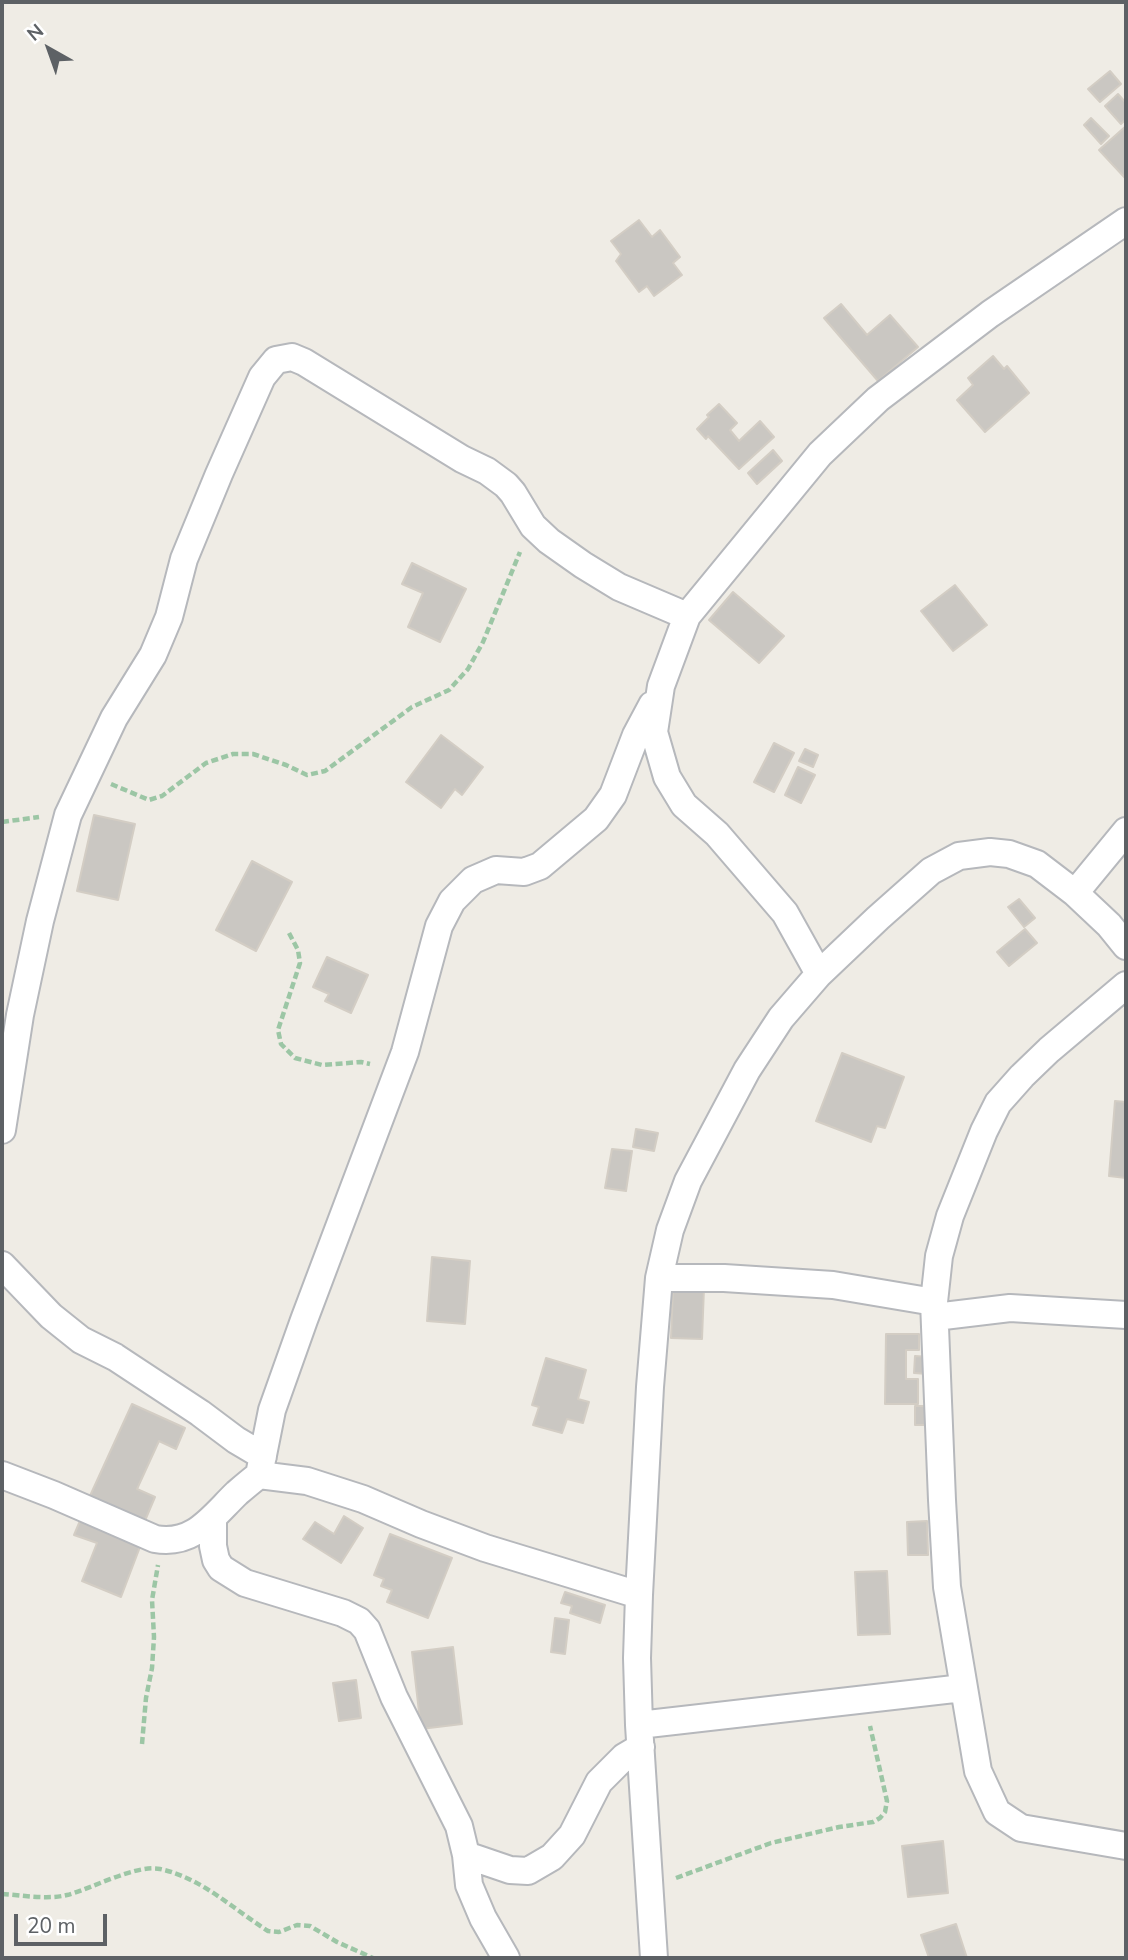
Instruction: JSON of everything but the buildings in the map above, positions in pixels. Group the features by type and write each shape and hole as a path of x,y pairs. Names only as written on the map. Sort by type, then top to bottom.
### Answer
{"street":[{"path":"2,1475 168,1542 185,1538 213,1520 261,1466 272,1410 405,1052 439,926 452,901 473,880 496,870 524,872 540,866 596,819 613,795 636,735 661,686 687,616 820,454 878,399 990,314 1121,235"},
{"path":"2,1130 20,1015 40,921 68,815 114,718 153,655 169,617 184,559 219,474 262,377 276,360 292,357 304,362 487,471 506,485 533,526 549,541 619,587 687,616"},
{"path":"661,686 653,732 667,777 684,805 717,834 785,913 819,974"},
{"path":"1075,893 1126,831"},
{"path":"654,1958 640,1736 637,1658 639,1594 659,1278 670,1230 688,1181 747,1070 774,1028 819,974 931,871 959,856 990,852 1009,854 1037,864 1075,893 1110,925 1126,946"},
{"path":"1126,985 1049,1050 998,1103 950,1216 939,1256 934,1310 947,1587 978,1771 997,1812 1021,1828 1126,1846"},
{"path":"2,1265 51,1316 81,1340 138,1372 236,1440 261,1466 363,1499 485,1548 639,1594"},
{"path":"659,1278 724,1278 833,1284 934,1310 1010,1308 1126,1315"},
{"path":"213,1520 212,1546 221,1568 245,1583 351,1617 367,1630 394,1697 459,1826 469,1885 483,1918 506,1958"},
{"path":"466,1855 510,1870 528,1871 552,1857 572,1835 599,1782 624,1758 640,1736 863,1699 963,1688"}],"path":[{"path":"87,773 149,800 162,796 206,763 233,754 253,754 307,775 325,771 412,707 449,690 468,669 483,642 511,570 533,526"},
{"path":"289,933 298,950 300,963 278,1030 281,1044 295,1058 322,1065 361,1062 398,1071"},
{"path":"142,1744 152,1668 152,1600 158,1566 168,1542"},
{"path":"648,1887 771,1843 873,1822 880,1818 885,1812 887,1801 863,1699"},
{"path":"2,1894 65,1896 132,1872 157,1868 189,1878 268,1931 279,1932 297,1925 310,1926 373,1958"}]}
